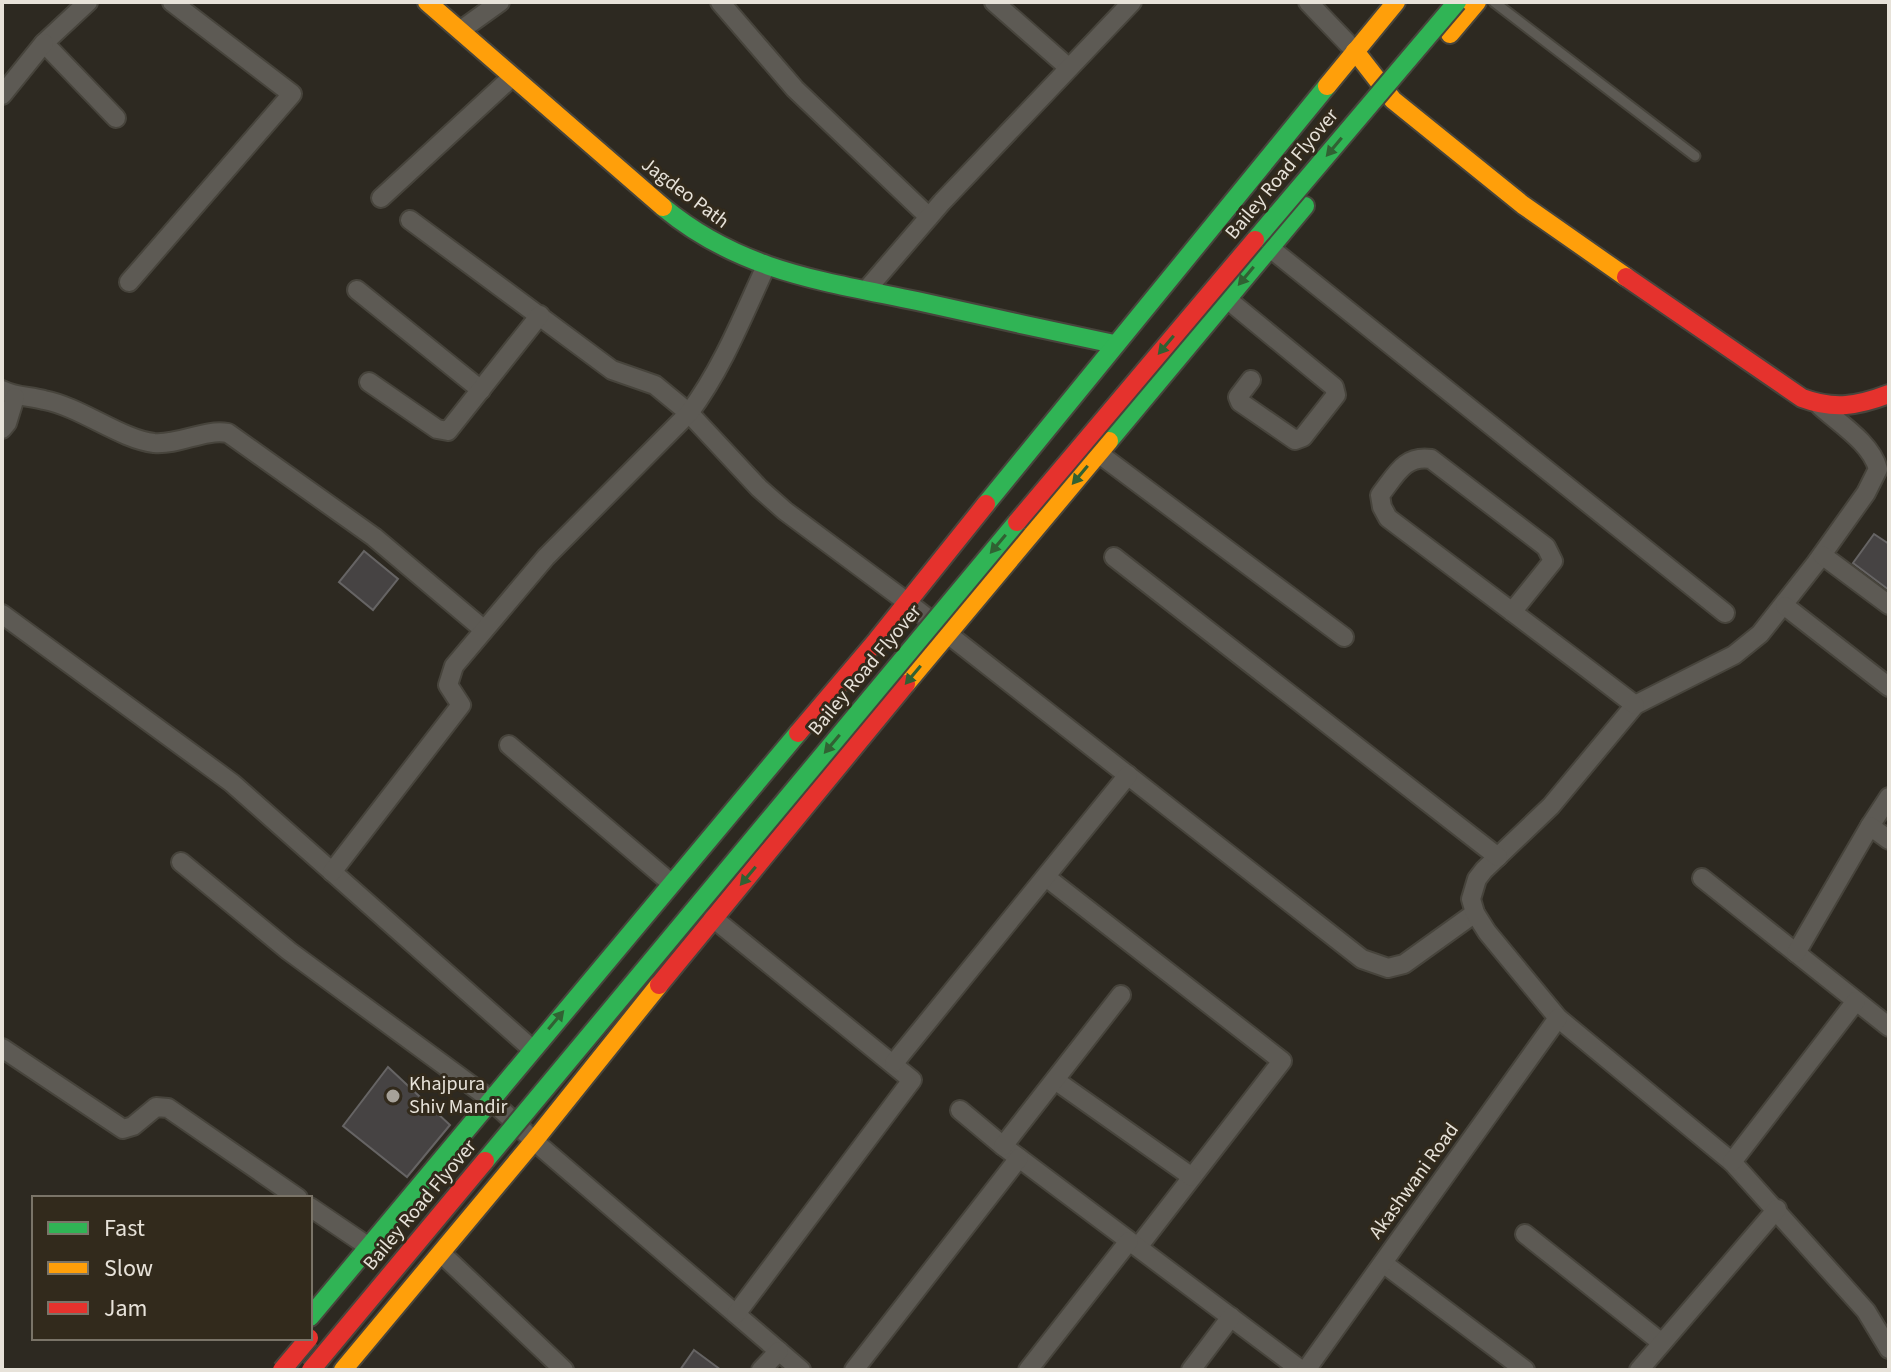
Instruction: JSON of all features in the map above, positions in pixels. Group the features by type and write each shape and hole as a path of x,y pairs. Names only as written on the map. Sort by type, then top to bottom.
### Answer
{"main road":[{"name":"Jagdeo Path","path":"427,2 675,217 715,244 766,266 1114,344"},
{"path":"312,1315 907,602 1100,384 1114,344 1177,290 1355,51 1396,2"},
{"name":"Bailey Road Flyover","path":"312,1335 1434,2"},
{"name":"Bailey Road Flyover","path":"311,1370 1063,467 1457,2"},
{"path":"344,1370 948,633 1477,2"},
{"path":"1355,51 1393,100 1523,205 1802,398 1820,406 1848,408 1889,394"},
{"path":"1177,290 1210,320"},
{"path":"1100,384 1133,412"},
{"path":"265,1370 290,1340"},
{"name":"Bailey Road Flyover","path":"282,1370 307,1340"}],"street":[{"path":"2,95 44,43 88,2"},
{"path":"129,282 292,94 172,2"},
{"path":"461,30 500,2"},
{"path":"720,2 795,89 929,217"},
{"path":"994,2 1069,68"},
{"path":"868,288 929,217 1132,2"},
{"path":"1308,2 1355,51"},
{"path":"44,43 116,118"},
{"path":"381,198 512,77"},
{"path":"410,220 612,370 651,383 689,413 759,488 785,511 948,633 1362,959 1388,968 1404,964 1475,913"},
{"path":"1270,248 1725,613"},
{"path":"332,872 461,705 448,685 450,674 483,629 546,557 689,413 702,396 766,266"},
{"path":"357,290 481,390"},
{"path":"1227,299 1334,387 1336,395 1303,437 1295,440 1240,402 1238,397 1251,380"},
{"path":"369,382 445,432 452,428 540,315"},
{"path":"2,429 7,423 8,394 66,406 152,443 190,440 208,433 228,433 374,537 483,629"},
{"path":"1820,406 1875,458 1878,469 1871,486 1785,606 1760,634 1734,655 1635,705 1551,806 1477,879 1471,899 1475,913 1487,932 1558,1018 1732,1162 1866,1311 1889,1349"},
{"path":"1098,453 1344,637"},
{"path":"1512,612 1553,561 1546,547 1431,459 1417,457 1406,463 1380,495 1388,518 1512,612 1635,705"},
{"path":"1822,555 1889,605"},
{"path":"1114,557 1498,857"},
{"path":"1785,606 1889,687"},
{"path":"5,622 232,783 532,1049"},
{"path":"509,745 671,883"},
{"path":"894,1063 1128,775"},
{"path":"1796,953 1889,797"},
{"path":"1870,826 1889,840"},
{"path":"181,862 289,951 490,1099 534,1141 801,1370"},
{"path":"1028,1370 1192,1177 1282,1061 1046,877"},
{"path":"1702,878 1889,1027"},
{"path":"713,918 911,1076 911,1084 736,1314"},
{"path":"1003,1146 1121,995"},
{"path":"1732,1162 1856,1001"},
{"name":"Akashwani Road","path":"1304,1370 1558,1018"},
{"path":"2,1048 118,1127 128,1129 156,1107 168,1108 295,1196"},
{"path":"1055,1080 1192,1177"},
{"path":"960,1110 1003,1146 1304,1370"},
{"path":"854,1370 1019,1158"},
{"path":"312,1208 369,1247"},
{"path":"1645,1368 1662,1343 1777,1209"},
{"path":"1525,1234 1662,1343"},
{"path":"442,1254 564,1370"},
{"path":"1383,1263 1525,1370"},
{"path":"1191,1370 1231,1317"},
{"path":"761,1370 779,1351"}],"lane":[{"path":"1494,2 1695,156"},
{"path":"306,1340 344,1370"}],"building":[{"path":"1874,534 1889,544 1889,590 1853,563"},
{"path":"364,551 398,579 373,610 339,582"},
{"name":"Khajpura Shiv Mandir","path":"388,1067 450,1125 407,1177 343,1126"},
{"path":"694,1350 721,1370 680,1370"}],"traffic: fast":[{"path":"1255,240 1457,2"},
{"path":"986,504 1327,86"},
{"path":"1109,441 1305,206"},
{"path":"663,207 722,246 783,270 848,287 1114,344"},
{"path":"485,1161 1017,522"},
{"path":"312,1315 798,733"}],"traffic: slow":[{"path":"427,2 663,207"},
{"path":"1327,86 1396,2"},
{"path":"1450,34 1477,2"},
{"path":"1355,51 1393,100 1523,205 1626,277"},
{"path":"906,684 1109,441"},
{"path":"343,1370 659,985"}],"traffic: jam":[{"path":"1017,522 1255,240"},
{"path":"1626,277 1802,398 1846,405 1889,394"},
{"path":"798,733 986,504"},
{"path":"659,985 906,684"},
{"path":"311,1370 485,1161"},
{"path":"282,1370 307,1340"}],"place":[{"name":"Khajpura Shiv Mandir","path":"393,1096"}]}
